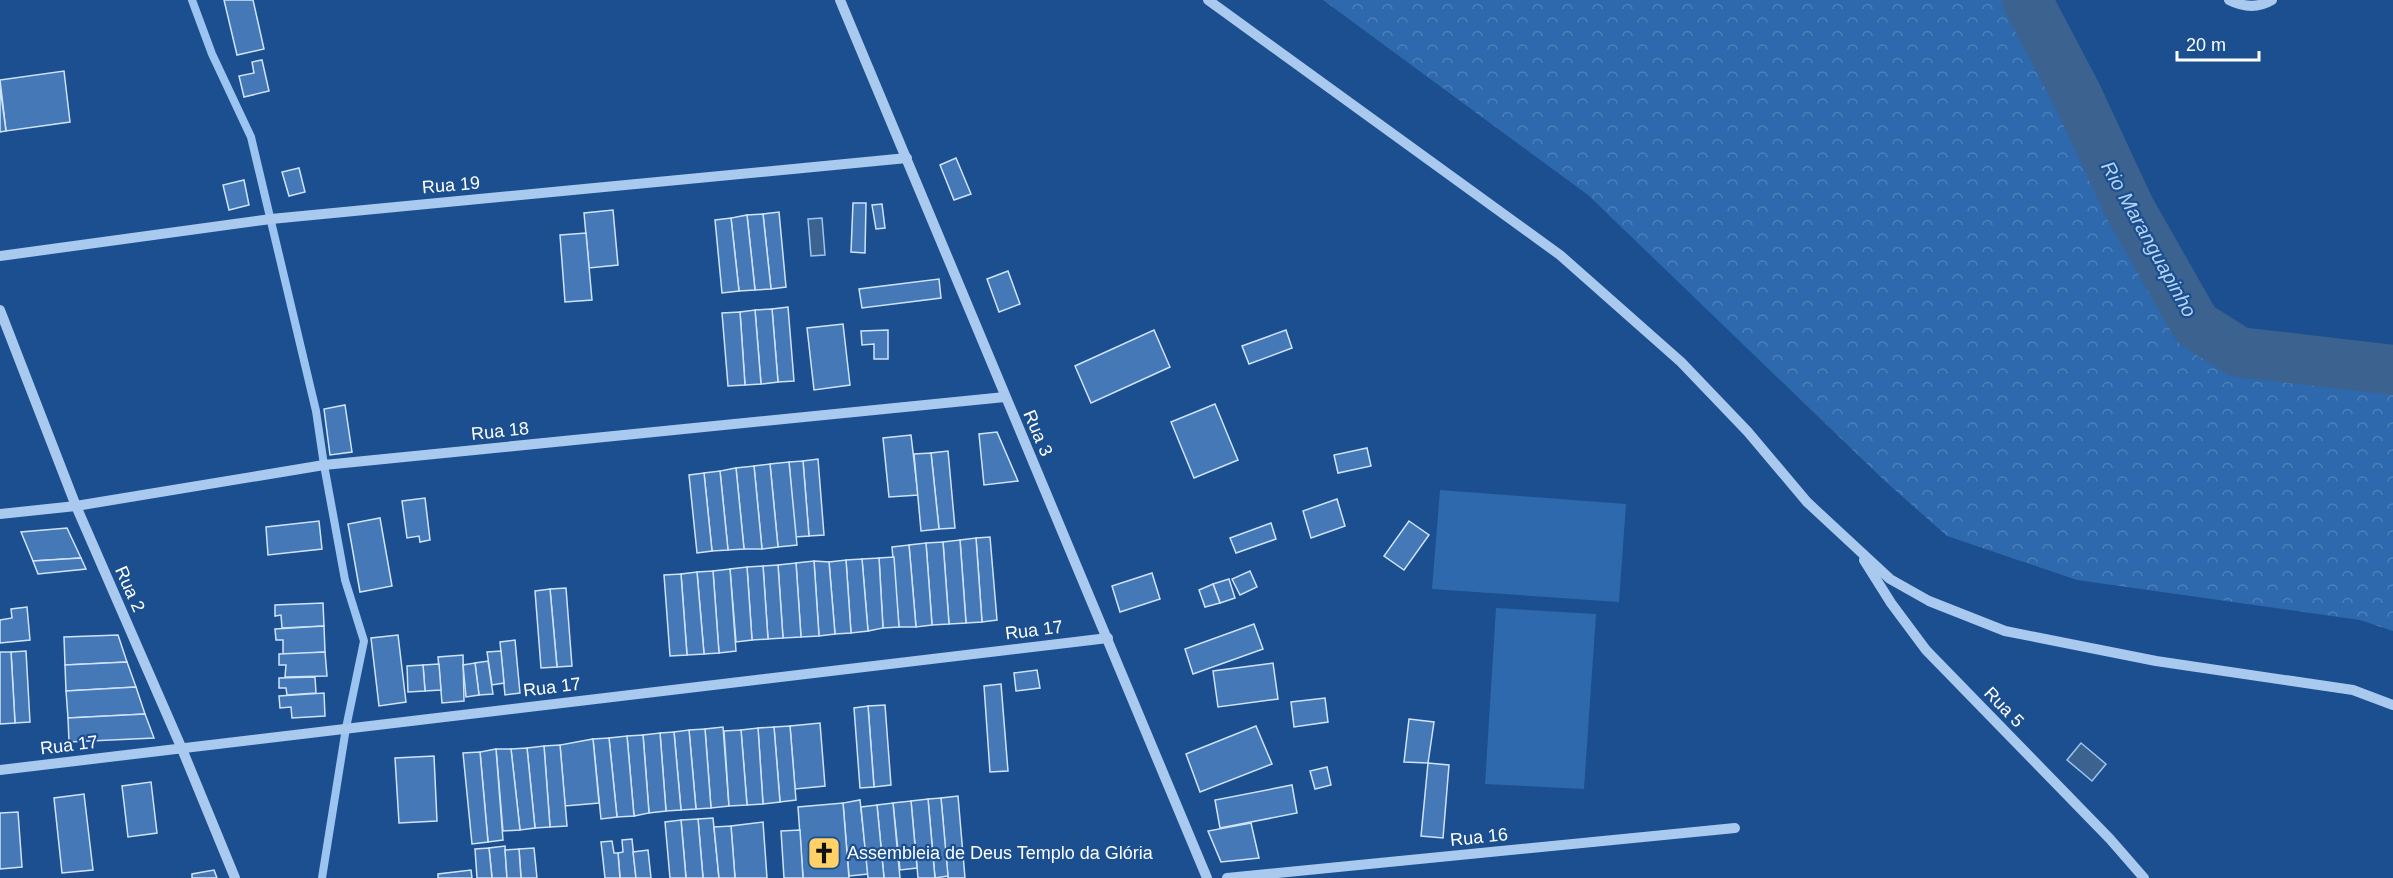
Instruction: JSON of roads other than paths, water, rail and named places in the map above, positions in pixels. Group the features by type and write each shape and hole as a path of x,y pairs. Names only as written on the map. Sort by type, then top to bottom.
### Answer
{"street":[{"name":"Rua 3","path":"840,0 1207,878"},
{"path":"1208,0 1560,255 1681,362 1748,432 1807,502 1890,579 1929,601 2005,632 2156,662 2352,690 2393,705"},
{"path":"2229,0 2241,6 2264,5 2272,0"},
{"name":"Rua 19","path":"0,256 271,219 907,158"},
{"name":"Rua 2","path":"0,310 76,506 182,749 235,878"},
{"name":"Rua 18","path":"0,514 76,506 324,465 1005,397"},
{"name":"Rua 5","path":"1856,547 1891,603 1926,650 2110,839 2144,878"},
{"name":"Rua 17","path":"0,770 1108,638"},
{"name":"Rua 16","path":"1227,878 1735,828"}],"waterway":[{"path":"192,0 212,54 251,137 316,411 345,580 364,641 346,728 322,878"},
{"name":"Rio Maranguapinho","path":"2027,0 2077,95 2130,209 2196,325 2239,352 2393,370"}],"place":[{"name":"Assembleia de Deus Templo da Glória","path":"824,853"}]}
